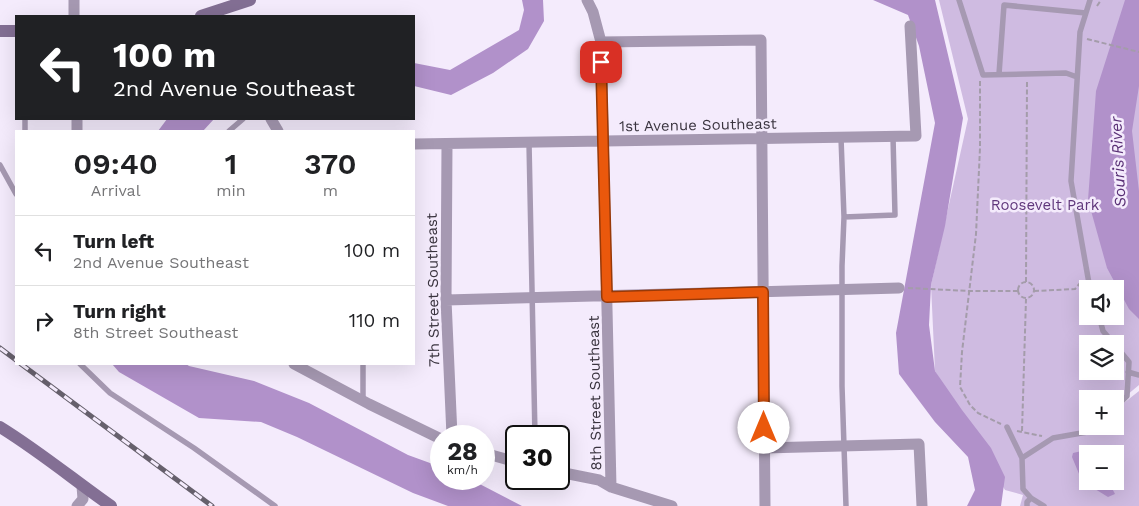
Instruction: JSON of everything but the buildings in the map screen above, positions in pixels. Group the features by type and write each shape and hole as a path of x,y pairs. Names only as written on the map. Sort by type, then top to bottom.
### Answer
{"street":[{"path":"74,0 74,15"},
{"path":"205,15 250,0"},
{"name":"8th Street Southeast","path":"587,0 593,12 601,42 611,487"},
{"name":"1st Avenue Southeast","path":"415,144 916,136 910,26"},
{"path":"0,32 15,31"},
{"path":"601,42 761,40 765,506"},
{"name":"7th Street Southeast","path":"447,144 446,300 452,425"},
{"path":"446,300 899,288"},
{"path":"296,365 430,434"},
{"path":"0,427 35,448 82,486 111,506"},
{"path":"764,448 919,444 922,506"},
{"path":"570,474 599,480 611,487 672,506"},
{"path":"81,504 82,486"}],"lane":[{"path":"959,0 983,75 1066,73 1077,77"},
{"path":"1089,280 1072,181 1080,37 1090,0"},
{"path":"998,74 1004,6 1086,13"},
{"path":"230,130 242,120"},
{"path":"844,217 895,215 893,137"},
{"path":"841,138 844,217 842,290 846,506"},
{"path":"529,143 535,425"},
{"path":"0,165 15,192"},
{"path":"8,179 15,182"},
{"path":"1124,356 1129,362 1127,396 1124,399"},
{"path":"80,365 110,393 194,448 275,506"},
{"path":"363,365 363,401"},
{"path":"1128,372 1139,375"},
{"path":"1008,428 1022,458 1023,489 1031,498 1044,506"},
{"path":"1022,458 1053,438 1079,433"},
{"path":"1027,506 1027,502 1031,498"}],"path":[{"path":"1080,37 1139,52"},
{"path":"1026,282 1027,77"},
{"path":"980,80 980,148 976,234 962,352 960,387 970,405 978,414 1008,428 1053,438"},
{"path":"1034,291 1075,289 1088,273"},
{"path":"1026,282 1032,284 1034,291 1031,297 1026,299 1021,297 1018,291 1020,285 1026,282"},
{"path":"899,288 969,292 1018,291"},
{"path":"1022,432 1026,299"}],"green space":[{"name":"Roosevelt Park","path":"939,0 1139,0 1139,385 1124,398 1124,390 1079,390 1079,435 1124,435 1124,403 1139,391 1139,506 1020,506 1023,495 1005,490 935,371 931,285 968,119"}],"water":[{"path":"522,0 543,0 544,21 528,49 493,73 451,95 415,86 415,63 450,70 519,30 524,10"},
{"path":"873,0 935,0 963,118 945,226 931,285 929,325 935,371 991,448 1005,477 1001,506 967,506 975,490 968,457 935,422 899,374 896,333 935,123 919,46 908,15"},
{"name":"Souris River","path":"1125,0 1139,0 1139,86 1132,131 1139,191 1139,319 1129,309 1124,300 1124,280 1113,280 1107,268 1088,200 1096,91"},
{"path":"166,120 213,120 204,130 159,130"},
{"path":"113,365 188,365 254,381 309,403 408,455 430,463 430,490 491,490 522,506 448,506 413,493 297,437 261,422 199,418 119,372"},
{"path":"1079,452 1079,474 1072,457 1073,453"},
{"path":"1097,490 1113,490 1115,494 1108,497"}],"railway":[{"path":"0,348 15,359"},
{"path":"22,365 212,506"}],"route":[{"path":"601,62 607,297 763,292 764,428"}]}
